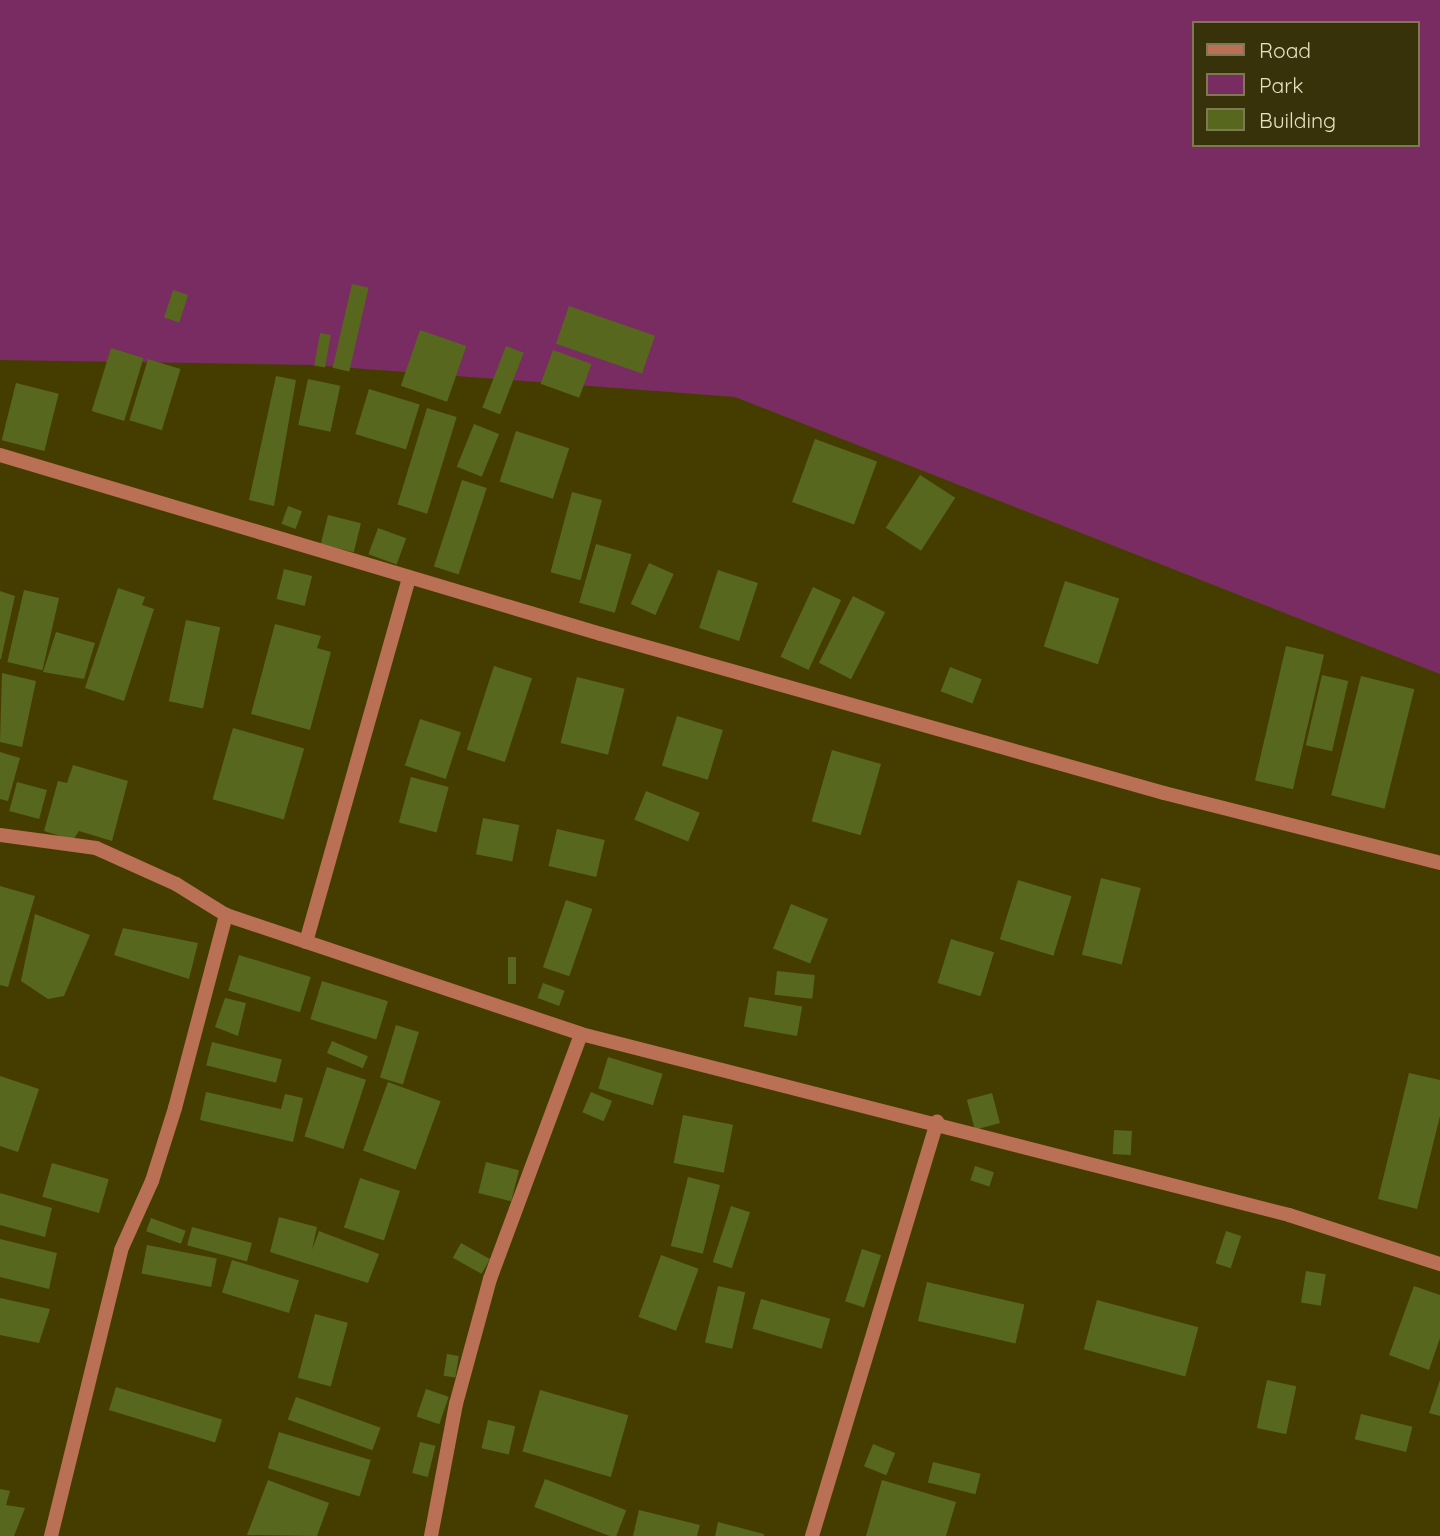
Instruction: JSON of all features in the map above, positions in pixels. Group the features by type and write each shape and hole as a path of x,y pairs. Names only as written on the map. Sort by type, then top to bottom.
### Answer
{"street":[{"path":"0,455 409,577 1151,789 1440,863"},
{"path":"306,942 409,577"},
{"path":"0,835 96,848 176,884 226,915 582,1034 937,1121 1289,1215 1440,1264"},
{"path":"51,1536 121,1250 152,1181 175,1108 226,915"},
{"path":"431,1536 456,1404 490,1279 582,1034"},
{"path":"812,1536 937,1121"}],"green space":[{"path":"0,0 1440,0 1440,674 735,397 313,365 0,360"}],"building":[{"path":"352,284 369,288 349,372 333,368"},
{"path":"173,290 188,295 179,323 164,318"},
{"path":"569,306 655,336 642,373 556,344"},
{"path":"420,330 466,346 447,402 401,386"},
{"path":"320,333 331,335 325,367 314,365"},
{"path":"506,346 524,353 500,414 482,408"},
{"path":"111,348 144,358 124,421 92,411"},
{"path":"553,350 592,364 579,398 541,384"},
{"path":"148,359 181,369 162,430 129,420"},
{"path":"276,376 296,380 274,506 249,500"},
{"path":"308,379 340,386 331,432 298,425"},
{"path":"16,383 59,394 44,451 2,440"},
{"path":"369,389 420,404 406,449 355,434"},
{"path":"427,408 457,417 427,514 397,505"},
{"path":"474,424 499,434 482,477 457,467"},
{"path":"516,431 569,448 553,499 500,481"},
{"path":"815,439 877,462 854,525 792,502"},
{"path":"920,475 955,498 921,551 886,528"},
{"path":"462,480 487,488 459,575 434,567"},
{"path":"572,492 602,500 580,580 551,572"},
{"path":"288,506 302,511 296,529 282,524"},
{"path":"328,515 361,523 354,552 321,544"},
{"path":"378,528 406,538 397,565 368,554"},
{"path":"596,544 632,554 615,613 579,603"},
{"path":"649,563 674,574 655,615 631,604"},
{"path":"284,569 312,576 305,606 277,599"},
{"path":"718,570 758,583 739,641 699,628"},
{"path":"1065,581 1119,599 1098,664 1044,647"},
{"path":"813,587 841,600 809,670 780,657"},
{"path":"118,588 145,597 142,605 154,609 124,701 85,688"},
{"path":"24,590 59,598 42,670 7,662"},
{"path":"0,591 15,596 1,659 0,659"},
{"path":"853,596 885,612 851,679 819,663"},
{"path":"186,620 220,627 203,708 169,701"},
{"path":"275,624 321,636 317,648 331,652 310,730 251,714"},
{"path":"56,632 95,643 84,679 43,672"},
{"path":"1286,646 1324,655 1293,789 1255,780"},
{"path":"494,666 532,678 505,762 467,750"},
{"path":"950,667 982,679 972,703 941,691"},
{"path":"2,673 36,681 22,747 0,742"},
{"path":"1322,675 1348,681 1332,751 1306,745"},
{"path":"1361,676 1414,689 1385,809 1331,795"},
{"path":"577,677 625,689 608,755 561,743"},
{"path":"677,716 723,730 708,780 662,766"},
{"path":"420,719 461,732 446,779 405,766"},
{"path":"233,728 304,748 284,820 213,799"},
{"path":"832,750 881,764 861,835 812,821"},
{"path":"0,752 20,758 8,801 0,799"},
{"path":"73,765 128,781 112,841 79,831 73,840 44,831 58,781 67,783"},
{"path":"411,777 449,787 437,832 399,822"},
{"path":"17,782 47,790 39,819 9,811"},
{"path":"646,791 700,813 688,841 634,820"},
{"path":"483,818 519,825 512,861 476,854"},
{"path":"557,829 605,840 596,877 548,866"},
{"path":"1101,878 1141,888 1122,965 1082,955"},
{"path":"1018,880 1072,896 1053,956 1000,939"},
{"path":"0,886 35,896 8,987 0,985"},
{"path":"566,900 592,909 569,976 543,967"},
{"path":"791,904 828,919 810,963 773,949"},
{"path":"35,914 90,935 64,996 48,999 21,981"},
{"path":"123,928 198,943 189,979 114,955"},
{"path":"951,939 994,952 981,996 938,983"},
{"path":"239,955 311,977 300,1012 228,990"},
{"path":"508,957 516,957 516,984 508,984"},
{"path":"777,971 815,975 812,999 774,995"},
{"path":"322,981 388,1001 376,1039 310,1019"},
{"path":"543,983 565,991 559,1006 538,998"},
{"path":"749,997 802,1006 797,1036 744,1027"},
{"path":"225,998 246,1003 238,1036 215,1027"},
{"path":"396,1025 419,1032 403,1085 380,1078"},
{"path":"332,1041 368,1056 363,1068 327,1053"},
{"path":"212,1042 282,1059 276,1083 206,1065"},
{"path":"608,1057 663,1074 653,1105 598,1089"},
{"path":"327,1067 366,1080 343,1149 304,1136"},
{"path":"1409,1073 1440,1080 1440,1116 1417,1209 1378,1199"},
{"path":"0,1076 39,1089 18,1152 0,1146"},
{"path":"388,1082 441,1101 416,1170 363,1151"},
{"path":"206,1092 281,1109 285,1094 303,1098 293,1142 200,1120"},
{"path":"591,1092 612,1101 604,1121 582,1112"},
{"path":"992,1093 1000,1123 975,1130 967,1100"},
{"path":"683,1115 733,1125 724,1173 674,1163"},
{"path":"1114,1130 1132,1131 1131,1155 1113,1154"},
{"path":"486,1162 519,1170 511,1201 478,1193"},
{"path":"52,1163 109,1179 99,1213 42,1197"},
{"path":"975,1166 994,1172 989,1186 970,1180"},
{"path":"688,1177 720,1185 703,1254 671,1246"},
{"path":"360,1178 400,1191 384,1240 344,1227"},
{"path":"0,1193 52,1208 45,1237 0,1225"},
{"path":"731,1206 750,1212 732,1268 713,1262"},
{"path":"279,1217 317,1227 312,1250 319,1231 379,1254 368,1283 270,1252"},
{"path":"151,1218 186,1231 181,1244 146,1231"},
{"path":"192,1227 252,1243 247,1261 187,1245"},
{"path":"1226,1231 1241,1236 1231,1268 1215,1263"},
{"path":"0,1239 57,1253 49,1289 0,1277"},
{"path":"461,1243 490,1259 482,1274 453,1258"},
{"path":"147,1245 217,1259 211,1287 141,1273"},
{"path":"862,1249 881,1255 864,1307 845,1301"},
{"path":"661,1255 699,1269 676,1331 638,1317"},
{"path":"232,1260 299,1280 289,1313 222,1293"},
{"path":"1306,1271 1326,1274 1321,1306 1301,1303"},
{"path":"927,1282 1024,1304 1015,1343 918,1321"},
{"path":"718,1286 745,1292 732,1349 705,1343"},
{"path":"1414,1286 1440,1295 1440,1338 1429,1370 1389,1355"},
{"path":"0,1298 50,1309 39,1343 0,1335"},
{"path":"761,1299 830,1319 822,1349 752,1329"},
{"path":"1097,1300 1198,1327 1185,1376 1084,1349"},
{"path":"315,1314 348,1323 331,1387 298,1378"},
{"path":"447,1354 459,1356 455,1378 444,1376"},
{"path":"1267,1380 1296,1386 1286,1434 1257,1428"},
{"path":"1440,1380 1440,1416 1429,1413"},
{"path":"116,1387 222,1419 215,1442 109,1410"},
{"path":"426,1389 449,1397 439,1424 417,1416"},
{"path":"540,1390 628,1415 611,1477 522,1452"},
{"path":"296,1397 381,1428 372,1450 288,1420"},
{"path":"1361,1414 1412,1427 1406,1452 1355,1439"},
{"path":"488,1420 515,1426 509,1455 481,1448"},
{"path":"279,1432 371,1460 360,1496 268,1468"},
{"path":"420,1442 436,1446 428,1477 412,1473"},
{"path":"873,1444 895,1453 886,1475 864,1466"},
{"path":"933,1462 981,1474 975,1494 928,1482"},
{"path":"545,1479 626,1510 616,1536 610,1536 534,1507"},
{"path":"268,1480 329,1503 317,1536 247,1535"},
{"path":"882,1480 956,1502 946,1536 866,1536"},
{"path":"0,1489 10,1491 6,1505 25,1508 14,1536 0,1536"},
{"path":"639,1510 700,1525 697,1536 633,1536"},
{"path":"718,1522 764,1534 764,1536 715,1536"}]}
